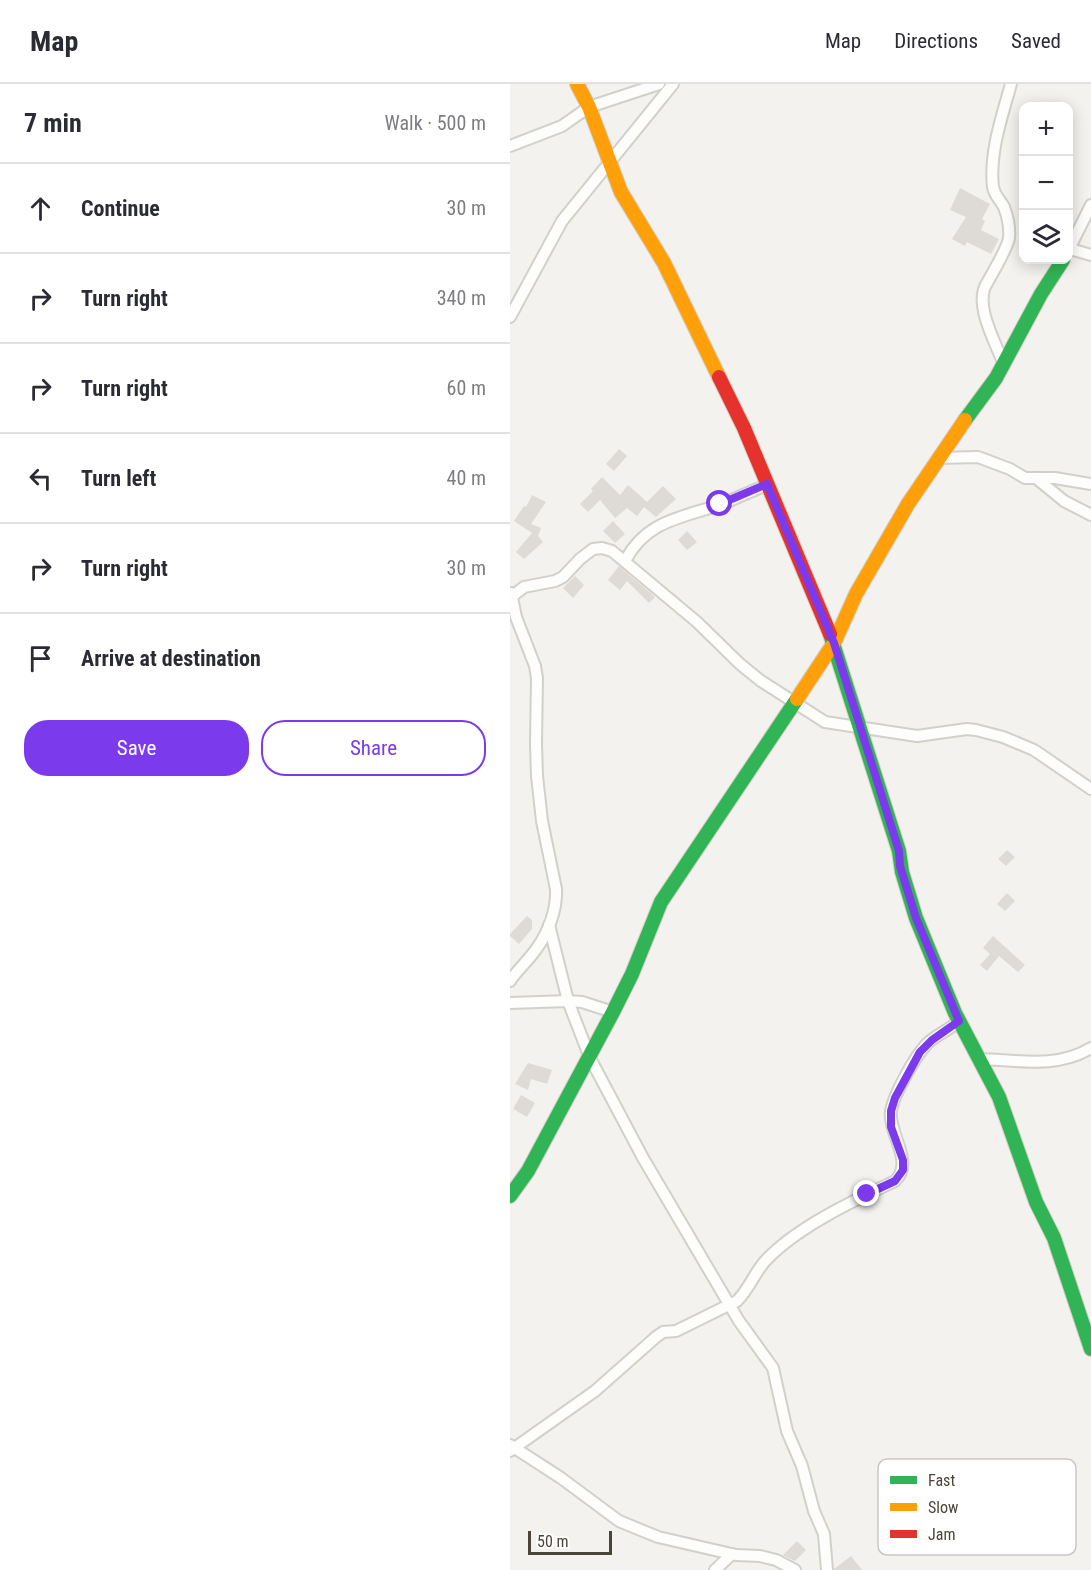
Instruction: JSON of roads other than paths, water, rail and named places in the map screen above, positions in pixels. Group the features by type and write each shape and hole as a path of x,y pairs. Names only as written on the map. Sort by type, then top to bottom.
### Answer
{"street":[{"path":"577,84 589,107 621,192 634,218 664,263 741,420 834,643 899,851 900,866 916,918 959,1021 999,1097 1036,1202 1054,1238 1091,1349"},
{"path":"510,146 562,126 589,107 659,84"},
{"path":"510,317 562,221 673,84"},
{"path":"1004,365 988,324 982,295 1009,238 1003,204 995,197 993,185 995,154 1011,84"},
{"path":"1073,241 1091,205"},
{"path":"1073,254 1091,255"},
{"path":"510,1196 528,1171 590,1058 632,974 661,902 834,643 856,594 908,504 1004,365 1041,294 1060,264"},
{"path":"938,458 978,457 1010,469 1025,478 1055,478 1091,484"},
{"path":"1036,478 1064,501 1091,515"},
{"path":"612,551 633,545 664,522 720,504 767,484"},
{"path":"625,561 633,545"},
{"path":"510,981 537,949 555,908 556,889 542,821 538,787 537,678 535,666 516,617 511,594 524,587 555,581 563,577 593,549 602,548 612,551 697,622 761,681 825,722 917,736 967,729 1003,737 1041,754 1091,789"},
{"path":"549,925 568,1001 590,1058 643,1158 739,1321 768,1358 776,1376 787,1431 806,1475 814,1511 824,1534 827,1570"},
{"path":"510,1003 582,1002 613,1012"},
{"path":"795,1570 768,1558 732,1554 658,1537 619,1521 561,1478 511,1448 595,1391 663,1332 676,1331 731,1305 744,1294 763,1264 775,1252 820,1219 895,1181 903,1170 903,1160 891,1127 891,1111 895,1098 920,1052 932,1040 959,1021"},
{"path":"979,1059 1051,1062 1080,1054 1091,1048"},
{"path":"715,1570 732,1554"}]}
